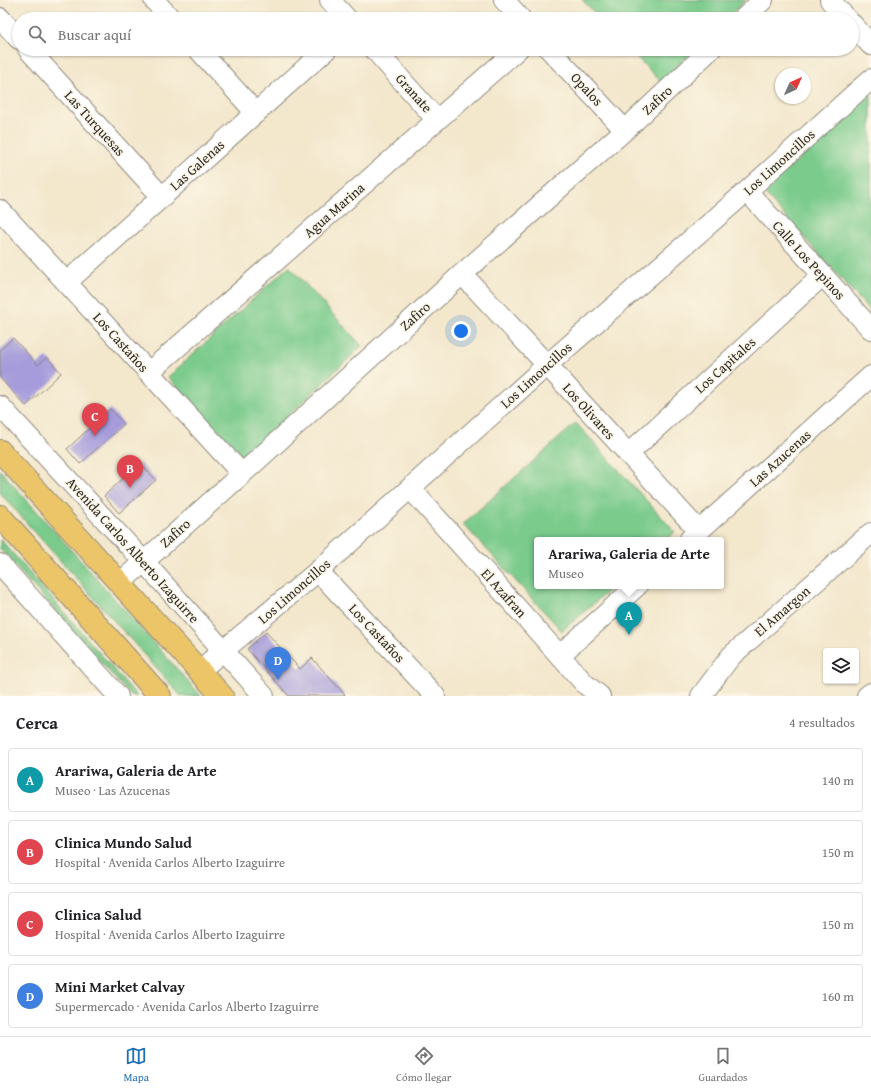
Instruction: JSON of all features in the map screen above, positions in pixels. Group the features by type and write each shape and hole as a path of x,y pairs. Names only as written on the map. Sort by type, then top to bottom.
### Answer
{"main road":[{"path":"0,451 222,696"},
{"path":"0,516 160,696"}],"street":[{"path":"154,0 165,12"},
{"path":"330,0 341,12"},
{"path":"504,0 515,12"},
{"path":"750,12 763,0"},
{"path":"830,0 841,12"},
{"path":"0,18 12,31"},
{"path":"859,32 871,45"},
{"name":"Las Turquesas","path":"34,56 162,197"},
{"path":"204,56 256,113"},
{"name":"Las Galenas","path":"67,282 319,56"},
{"name":"Granate","path":"380,56 437,120"},
{"name":"Agua Marina","path":"148,372 510,56"},
{"name":"Opalos","path":"556,56 625,130"},
{"name":"Zafiro","path":"120,583 462,274 625,130 704,56"},
{"name":"Los Limoncillos","path":"200,671 318,571 547,365 871,79"},
{"name":"Calle Los Pepinos","path":"747,190 871,329"},
{"name":"Los Castaños","path":"0,210 242,474"},
{"name":"Los Olivares","path":"462,274 628,454 694,536"},
{"name":"Los Capitales","path":"628,454 823,275"},
{"name":"Las Azucenas","path":"694,536 871,376"},
{"name":"Avenida Carlos Alberto Izaguirre","path":"0,406 144,562 264,696"},
{"name":"El Azafran","path":"410,488 585,684 600,696"},
{"name":"El Amargon","path":"700,696 731,656 871,533"},
{"path":"0,564 118,696"},
{"name":"Los Castaños","path":"318,571 436,696"},
{"path":"560,656 634,589"},
{"path":"868,696 871,693"}],"green space":[{"path":"582,0 746,0 733,12 594,12"},
{"path":"636,56 688,56 661,82"},
{"path":"871,94 871,312 763,192"},
{"path":"289,266 362,346 242,460 168,377"},
{"path":"576,423 675,532 669,537 534,537 534,589 611,589 562,631 463,524"},
{"path":"0,470 201,696 181,696 0,493"},
{"path":"0,539 137,696 131,696 0,549"}],"building":[{"path":"13,338 38,365 47,357 61,373 26,406 0,378 0,350"},
{"path":"110,409 124,424 80,464 67,449"},
{"path":"140,463 156,480 119,513 104,496"},
{"path":"266,632 300,669 312,658 345,695 289,696 247,649"}],"place":[{"name":"Clinica Salud","path":"95,436"},
{"name":"Clinica Mundo Salud","path":"130,488"},
{"name":"Arariwa, Galeria de Arte","path":"629,635"},
{"name":"Mini Market Calvay","path":"278,680"}]}
